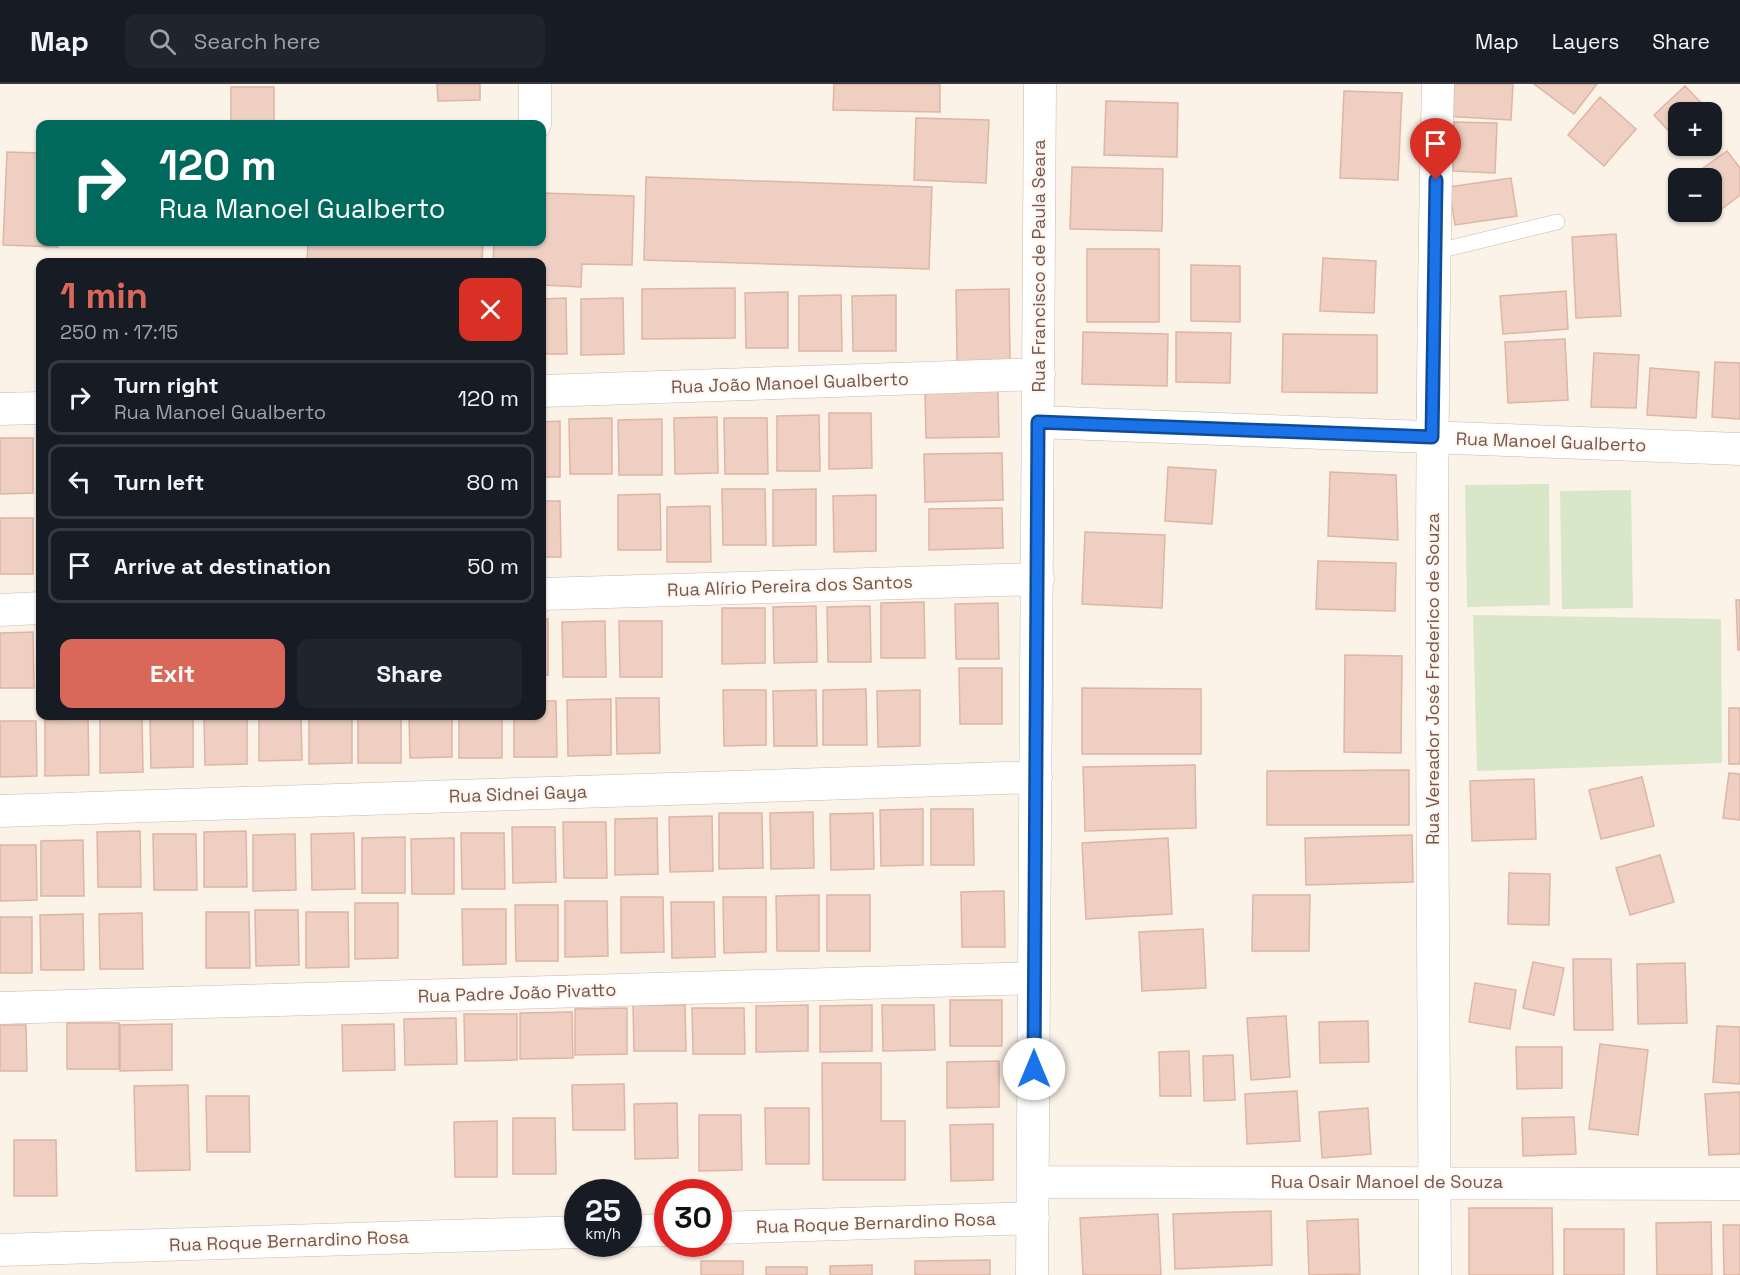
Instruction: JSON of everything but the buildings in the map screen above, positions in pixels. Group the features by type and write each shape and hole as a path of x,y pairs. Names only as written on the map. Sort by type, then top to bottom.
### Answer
{"street":[{"path":"535,84 535,120"},
{"name":"Rua Francisco de Paula Seara","path":"1032,1275 1040,84"},
{"name":"Rua Vereador José Frederico de Souza","path":"1436,1275 1432,437 1438,84"},
{"name":"Rua João Manoel Gualberto","path":"546,391 1039,374"},
{"path":"0,410 36,408"},
{"name":"Rua Manoel Gualberto","path":"1038,422 1740,449"},
{"name":"Rua Alírio Pereira dos Santos","path":"546,594 1038,579"},
{"path":"0,610 36,608"},
{"name":"Rua Sidnei Gaya","path":"0,811 1036,777"},
{"name":"Rua Padre João Pivatto","path":"0,1008 1034,978"},
{"name":"Rua Osair Manoel de Souza","path":"1033,1182 1740,1184"},
{"name":"Rua Roque Bernardino Rosa","path":"732,1228 1033,1218"},
{"name":"Rua Roque Bernardino Rosa","path":"0,1250 564,1232"}],"lane":[{"path":"1434,252 1557,222"}],"green space":[{"path":"1549,484 1550,605 1467,607 1465,485"},
{"path":"1631,490 1633,608 1562,609 1560,491"},
{"path":"1473,615 1721,619 1722,763 1477,771"}],"route":[{"path":"1034,1069 1038,422 1432,437 1436,180"}]}
